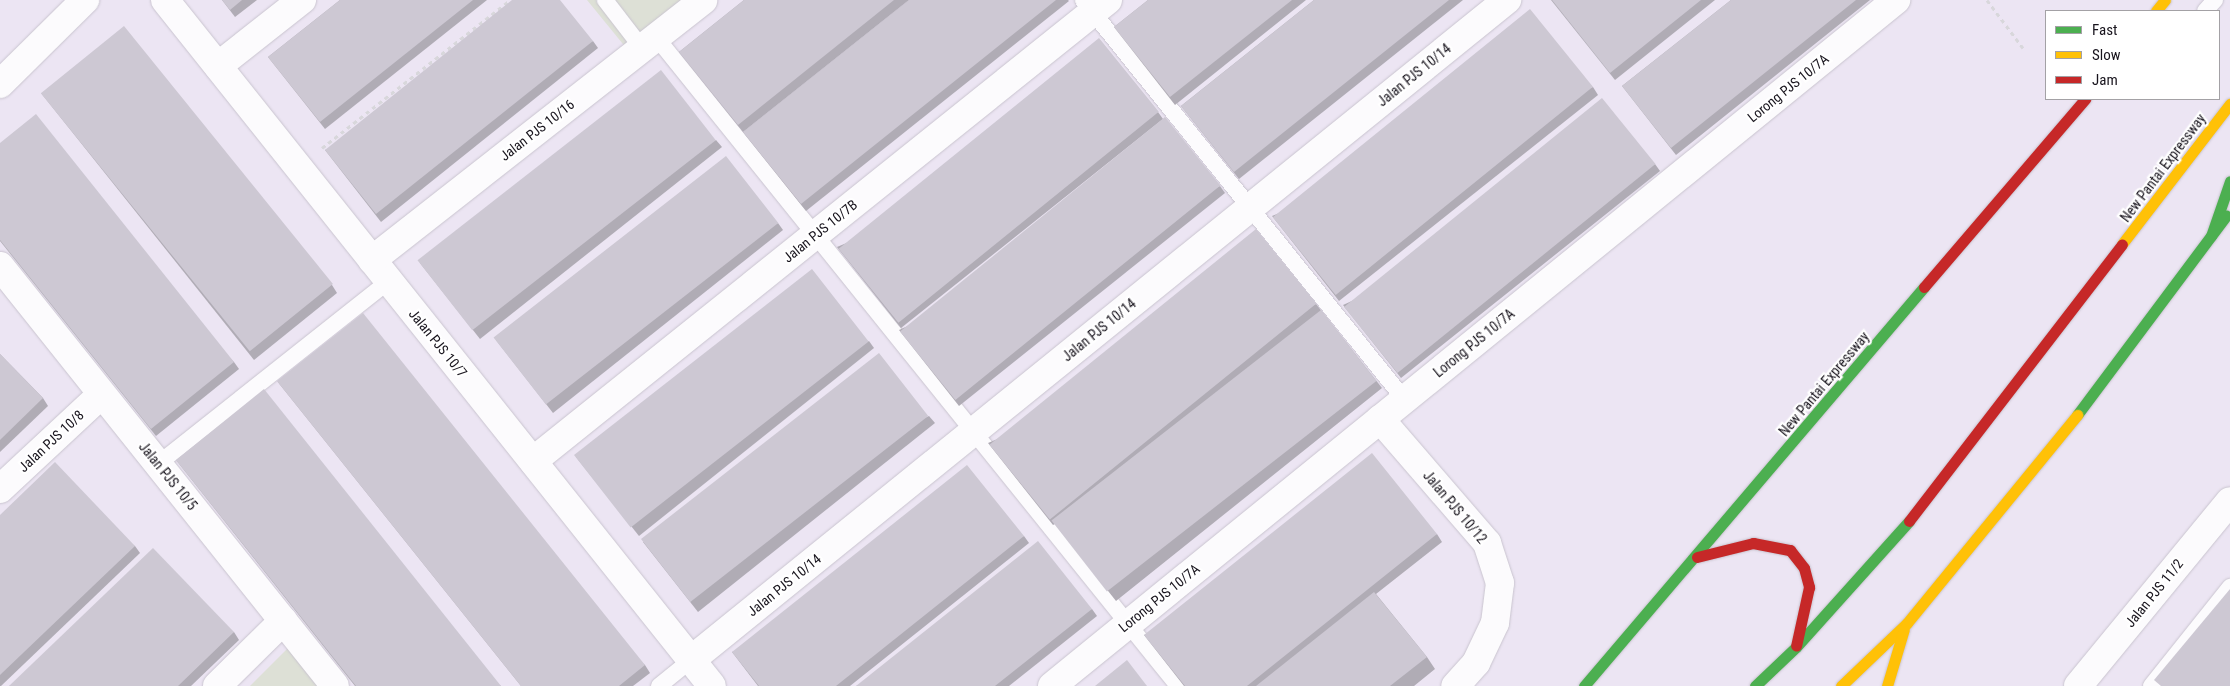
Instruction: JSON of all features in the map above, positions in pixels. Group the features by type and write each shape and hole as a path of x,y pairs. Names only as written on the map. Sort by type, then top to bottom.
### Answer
{"main road":[{"path":"2157,10 2165,0"},
{"name":"New Pantai Expressway","path":"1584,686 1697,557 2084,100"},
{"name":"New Pantai Expressway","path":"1755,686 1796,647 1896,538 2230,104"},
{"path":"2211,236 2230,181"},
{"path":"1841,686 1907,622 2050,450 2230,212"},
{"path":"1697,557 1752,543 1771,544 1790,550 1804,568 1809,587 1796,647"},
{"path":"1887,686 1888,674 1907,622"}],"street":[{"path":"0,84 85,0"},
{"name":"Jalan PJS 10/7","path":"165,0 712,686"},
{"path":"218,66 302,0"},
{"name":"Jalan PJS 10/16","path":"380,270 649,42 703,0"},
{"name":"Jalan PJS 10/14","path":"691,660 1507,0"},
{"name":"Lorong PJS 10/7A","path":"1052,686 1896,0"},
{"name":"Jalan PJS 10/7B","path":"533,461 816,234 1095,4"},
{"name":"Jalan PJS 10/5","path":"0,266 335,686"},
{"name":"Jalan PJS 10/8","path":"0,490 102,394"},
{"name":"Jalan PJS 10/12","path":"1380,419 1488,543 1500,583 1495,623 1476,663 1455,686"},
{"name":"Jalan PJS 11/2","path":"2084,684 2230,501"},
{"path":"217,686 283,621"}],"lane":[{"path":"605,0 649,42 816,234 1178,686"},
{"path":"2206,10 2215,0"},
{"path":"1095,4 1250,207 1404,399"},
{"path":"158,464 380,270"},
{"path":"2151,686 2230,587"},
{"path":"659,686 691,660"}],"path":[{"path":"298,167 510,0"},
{"path":"1987,0 2023,48"}],"shaded area":[{"path":"587,0 688,0 627,49"},
{"path":"292,644 325,686 250,686"}],"building":[{"path":"222,0 242,0 230,10"},
{"path":"340,0 473,0 320,122 268,57"},
{"path":"512,0 560,0 593,41 376,214 325,150"},
{"path":"744,0 894,0 738,125 679,52"},
{"path":"909,0 1056,0 801,204 743,132"},
{"path":"1148,0 1292,0 1170,97 1114,27"},
{"path":"1314,0 1449,0 1234,172 1181,106"},
{"path":"1552,0 1701,0 1610,73"},
{"path":"1731,0 1856,0 1671,148 1622,86"},
{"path":"1530,9 1593,87 1336,295 1273,217"},
{"path":"124,26 333,284 250,351 41,93"},
{"path":"1099,38 1159,112 898,323 839,249"},
{"path":"661,70 716,140 472,330 418,260"},
{"path":"1602,98 1655,164 1397,373 1344,307"},
{"path":"36,114 234,362 151,429 0,240 0,143"},
{"path":"1165,117 1220,185 955,400 900,332"},
{"path":"726,156 778,223 546,405 494,338"},
{"path":"1256,229 1316,304 1050,519 989,445"},
{"path":"812,269 869,341 631,527 574,455"},
{"path":"1321,310 1376,381 1107,591 1052,521"},
{"path":"363,313 645,665 619,686 521,686 277,381"},
{"path":"879,353 928,416 690,602 641,539"},
{"path":"0,354 43,398 0,440"},
{"path":"264,389 501,686 356,686 176,460"},
{"path":"1372,453 1437,534 1247,686 1185,686 1144,635"},
{"path":"55,462 135,546 0,675 0,515"},
{"path":"967,465 1024,536 836,686 759,686 732,652"},
{"path":"1038,541 1092,609 995,686 856,686"},
{"path":"153,548 234,632 178,686 9,686"},
{"path":"2230,589 2230,686 2161,686 2154,680"},
{"path":"1374,592 1427,657 1390,686 1256,686"},
{"path":"1127,660 1147,686 1095,686"}],"traffic: fast":[{"path":"2211,236 2230,181"},
{"path":"2077,415 2226,216"},
{"path":"1584,686 1924,287"},
{"path":"1755,686 1796,647 1909,521"}],"traffic: slow":[{"path":"2157,10 2165,0"},
{"path":"2122,244 2230,104"},
{"path":"1841,686 1907,623 2077,415"},
{"path":"1887,686 1904,629"}],"traffic: jam":[{"path":"1924,287 2084,100"},
{"path":"1909,521 2122,244"},
{"path":"1697,557 1753,543 1790,550 1804,568 1809,587 1796,646"}]}
